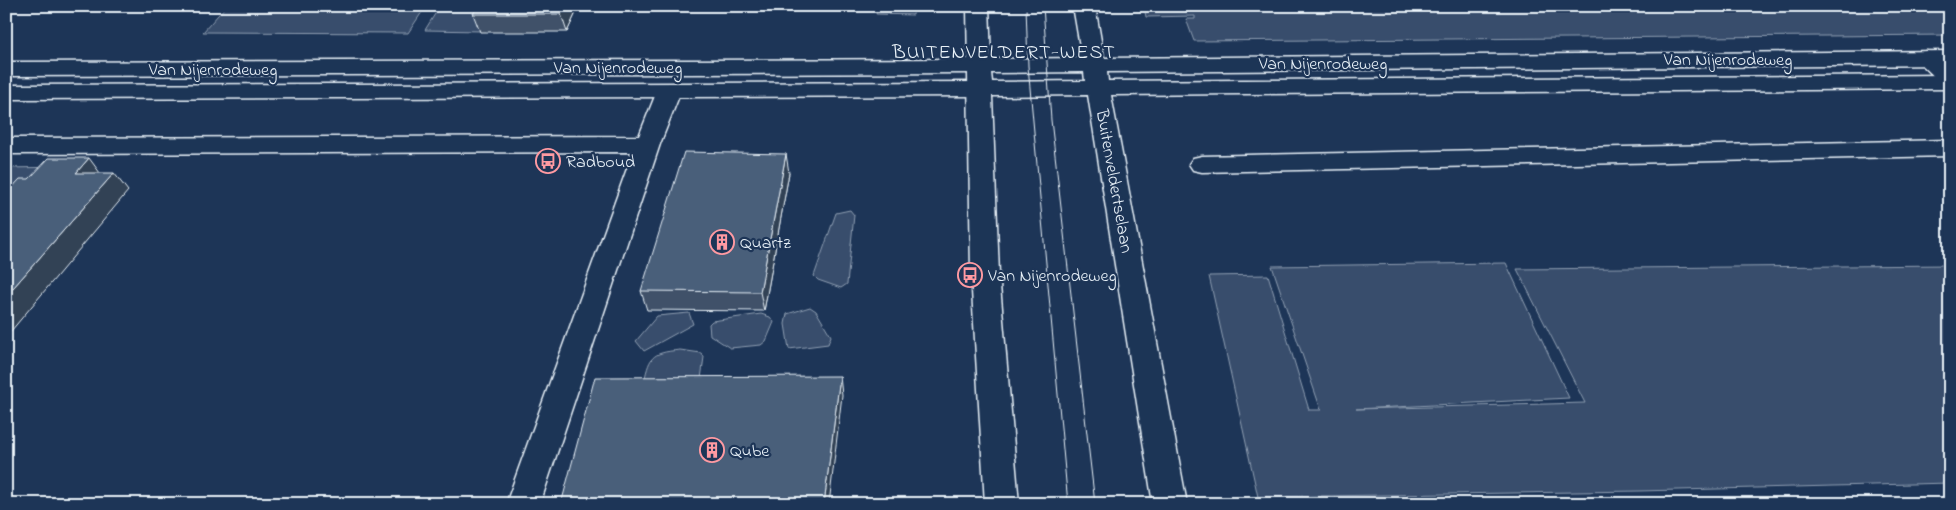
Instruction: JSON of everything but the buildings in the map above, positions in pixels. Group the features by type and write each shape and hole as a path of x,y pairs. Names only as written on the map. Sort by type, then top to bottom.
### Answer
{"street":[{"path":"978,6 985,274 1002,504"},
{"name":"Buitenveldertselaan","path":"1084,6 1170,504"},
{"path":"1926,58 1950,80"},
{"name":"Van Nijenrodeweg","path":"1097,77 1950,58"},
{"name":"Van Nijenrodeweg","path":"6,69 980,78 1950,80"},
{"name":"Van Nijenrodeweg","path":"6,92 669,91 980,78"},
{"path":"523,504 648,144 669,91"},
{"path":"6,146 648,144"},
{"path":"1202,164 1950,148"}],"shaded area":[{"path":"226,6 426,6 408,33 203,32"},
{"path":"440,6 495,6 481,31 425,30"},
{"path":"878,6 914,6 913,15 876,14"},
{"path":"1144,6 1950,6 1950,35 1194,41 1186,19 1195,19 1195,16 1146,17"},
{"path":"71,167 6,237 6,168"},
{"path":"850,210 854,215 847,284 841,288 818,280 814,276 836,213"},
{"path":"1506,263 1569,398 1356,409 1585,403 1517,269 1950,265 1950,483 1639,491 1258,497 1209,276 1268,275 1309,410 1321,410 1272,266"},
{"path":"810,307 816,311 831,336 828,344 789,349 785,324 787,314"},
{"path":"689,313 693,324 644,351 636,341 657,316"},
{"path":"761,314 770,317 774,322 766,341 761,345 730,348 710,335 709,324 712,321"},
{"path":"680,350 701,353 704,357 700,386 643,386 652,358 662,353"}],"tram line":[{"path":"1026,6 1028,66 1068,504"},
{"path":"1043,6 1051,120 1095,504"}],"place":[{"name":"Radboud","path":"548,161"},
{"name":"Quartz","path":"722,242"},
{"name":"Van Nijenrodeweg","path":"970,275"},
{"name":"Qube","path":"712,450"}],"district":[{"name":"BUITENVELDERT-WEST","path":"1004,51"}]}
